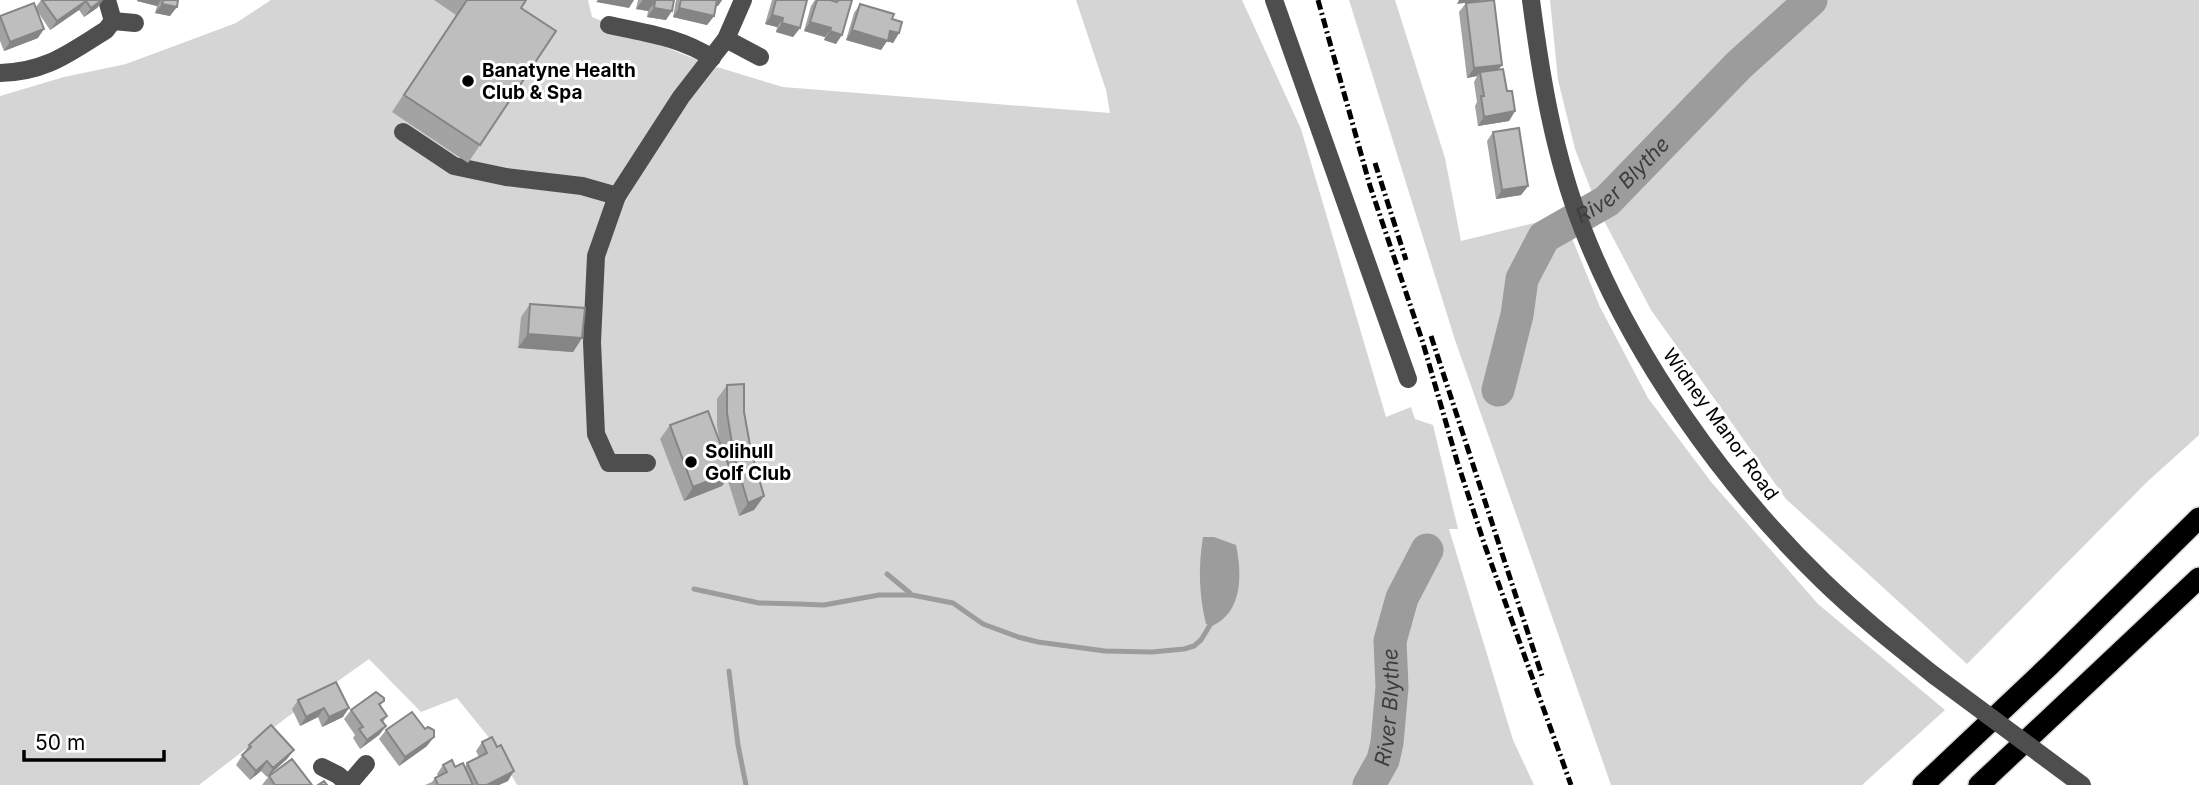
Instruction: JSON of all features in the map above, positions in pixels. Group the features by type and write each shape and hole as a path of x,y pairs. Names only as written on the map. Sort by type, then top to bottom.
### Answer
{"highway":[{"path":"1923,785 2199,518"},
{"path":"1979,785 2199,578"}],"street":[{"path":"107,0 113,21"},
{"path":"647,463 609,463 596,434 592,342 596,256 617,196 681,97 726,39 743,0"},
{"path":"1274,0 1408,379"},
{"name":"Widney Manor Road","path":"1531,0 1552,128 1582,227 1618,309 1667,391 1725,471 1763,517 1822,580 1881,633 2082,785"},
{"path":"113,21 135,23"},
{"path":"0,74 46,66 106,30 113,21"},
{"path":"609,25 673,38 698,48 709,61"},
{"path":"726,39 760,57"},
{"path":"403,132 454,166 506,177 582,186 617,196"},
{"path":"322,766 349,785 366,764"}],"shaded area":[{"path":"271,0 588,0 592,17 707,64 783,87 1110,113 1106,90 1076,0 1242,0 1301,129 1386,417 1411,407 1415,419 1433,425 1458,529 1449,529 1513,740 1534,785 517,785 495,745 457,698 421,712 369,659 199,785 0,785 0,96 64,77 126,64 236,23"},
{"path":"1349,0 1395,0 1445,158 1461,241 1563,216 1600,307 1648,398 1712,483 1818,604 1945,710 1862,785 1611,785 1455,340"},
{"path":"1550,0 2199,0 2199,435 2147,482 1967,664 1786,499 1651,310 1600,213 1575,149 1558,80"},
{"path":"1203,537 1214,537 1236,545 1238,556 1239,580 1235,602 1230,612 1212,626 1206,624 1202,602 1200,559"}],"building":[{"path":"42,0 102,0 91,8 86,1 57,21"},
{"path":"163,0 178,0 177,7 162,4"},
{"name":"Banatyne Health Club & Spa","path":"467,0 526,0 521,8 556,31 480,145 404,95"},
{"path":"644,0 674,0 672,11 654,8 655,2"},
{"path":"681,0 717,0 714,16 679,8"},
{"path":"776,0 807,0 800,28 782,23 783,18 772,15"},
{"path":"817,0 852,0 842,35 830,31 831,28 810,22"},
{"path":"1494,0 1502,65 1474,68 1466,3"},
{"path":"34,3 44,29 10,42 0,16"},
{"path":"860,4 894,14 892,19 902,22 899,33 890,31 888,41 852,30"},
{"path":"1503,69 1507,91 1512,91 1515,111 1484,117 1480,72"},
{"path":"1519,128 1528,186 1502,190 1493,132"},
{"path":"530,304 585,308 582,338 528,334"},
{"path":"744,384 744,412 751,451 764,496 748,503 734,456 727,413 727,385"},
{"path":"708,411 731,472 693,487 670,425"},
{"path":"336,682 349,708 329,717 324,708 306,717 298,700"},
{"path":"376,692 384,698 379,704 387,716 381,720 386,726 367,740 359,729 363,727 351,710"},
{"path":"412,712 425,729 428,727 434,730 434,737 405,757 386,730"},
{"path":"271,725 294,750 273,768 267,761 256,771 242,755"},
{"path":"492,737 497,747 501,745 514,771 487,785 478,785 467,763 487,753 482,742"},
{"path":"292,759 312,785 275,785 269,776"},
{"path":"452,760 455,767 463,763 473,785 438,785 435,778 447,772 443,765"}],"waterway":[{"name":"River Blythe","path":"1498,390 1517,315 1522,279 1544,237 1607,201 1739,65 1811,0"},
{"name":"River Blythe","path":"1369,785 1383,760 1387,743 1392,687 1390,641 1402,598 1427,550"},
{"path":"887,574 910,593"},
{"path":"694,589 759,603 824,605 879,595 912,595 953,603 983,624 1018,637 1105,651 1152,652 1184,649 1201,640 1210,625"},
{"path":"729,671 746,785"}],"railway":[{"path":"1318,0 1370,186 1423,343 1457,461 1571,785"},
{"path":"1375,163 1406,260"},
{"path":"1431,336 1543,679"}],"place":[{"name":"Banatyne Health Club & Spa","path":"468,81"},
{"name":"Solihull Golf Club","path":"691,462"}]}
